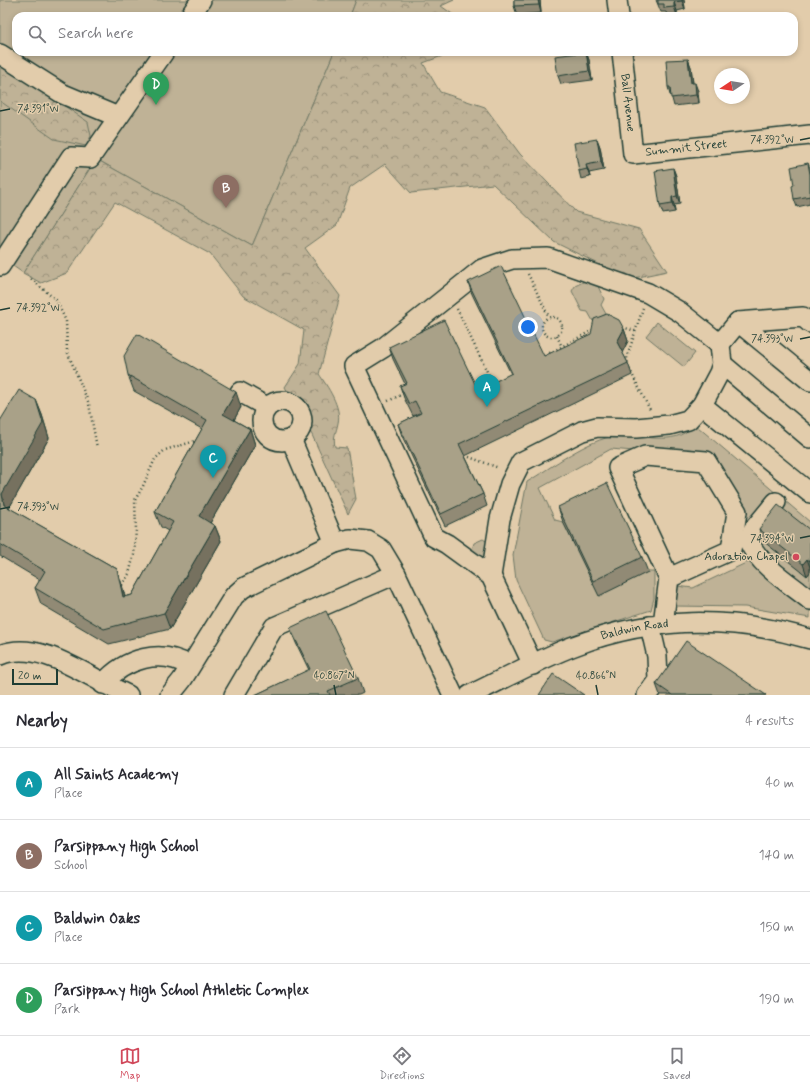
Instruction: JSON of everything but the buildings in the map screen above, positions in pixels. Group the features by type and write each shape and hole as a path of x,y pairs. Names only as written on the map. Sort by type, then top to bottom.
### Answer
{"street":[{"path":"193,12 201,0"},
{"path":"617,0 618,12"},
{"path":"0,54 64,94 118,118"},
{"path":"0,266 71,157 90,158 161,56"},
{"name":"Ball Avenue","path":"622,56 633,154"},
{"name":"Summit Street","path":"633,154 810,135"},
{"path":"533,665 491,576 447,544 434,538 354,366 383,348 482,269 512,259 548,258 648,293 680,312 720,344"},
{"path":"491,576 500,518 510,484 521,462 582,432 597,427 636,428 669,425 688,420 702,405 722,364 720,344 738,322 803,317 810,323"},
{"path":"738,322 810,381"},
{"path":"722,364 810,438"},
{"path":"240,392 267,407"},
{"path":"275,402 288,402 299,410 302,423 300,430 291,439 278,442 266,435 261,423 262,416 267,407 275,402"},
{"path":"702,405 810,493"},
{"path":"291,439 335,543"},
{"path":"647,695 658,680 656,625 669,578 618,468 645,456 706,461 736,512 731,550 669,578"},
{"path":"776,502 753,530 749,542 753,551 762,560 810,600"},
{"path":"170,695 234,596 243,588 335,543 350,539 368,541 381,549 396,574 453,695"},
{"path":"234,695 274,627 396,574"},
{"name":"Baldwin Road","path":"470,695 573,646 605,635 656,625 714,622 751,625 782,631 810,639"},
{"path":"0,655 25,651 46,654 103,684 128,695"},
{"path":"103,684 111,675 127,663 156,656 178,658 190,666"}],"path":[{"path":"521,259 548,317"},
{"path":"31,279 56,300 66,321 68,351 89,404 97,448"},
{"path":"648,293 627,357 628,366 651,412"},
{"path":"445,298 458,310 496,389"},
{"path":"548,317 556,317 561,322 563,328 557,336 550,337 543,330 542,324 548,317"},
{"path":"615,324 635,331"},
{"path":"551,360 548,354 595,329"},
{"path":"557,336 562,347"},
{"path":"122,584 129,574 134,555 136,530 135,500 155,459 165,450 206,438"},
{"path":"469,457 506,470"}],"green space":[{"path":"0,0 356,0 352,12 12,12 12,56 332,56 252,246 96,159 23,273 0,257"},
{"path":"356,0 454,0 441,6 449,12 352,12"},
{"path":"332,56 442,56 423,63 440,92 485,107 520,154 576,212 639,229 667,271 629,279 554,242 493,184 411,193 385,164 350,188 337,225 305,248 340,296 319,374 333,397 338,410 339,417 334,443 335,447 347,448 356,499 348,514 312,435 285,387 300,364 304,330 243,296 210,254 115,202 67,273 41,283 23,273 96,159 252,246"},
{"path":"0,62 88,122 91,136 86,146 54,139 0,101"},
{"path":"589,279 595,280 604,299 601,305 606,314 593,321 588,312 582,311 572,291 575,286"},
{"path":"657,322 695,353 684,367 646,336"},
{"path":"692,426 698,427 810,522 810,592 783,570 746,530 810,608 810,618 745,607 673,606 677,586 693,588 748,562 737,540 746,507 710,458 611,449 540,488 555,520 563,522 648,572 654,572 654,598 651,610 552,642 544,640 516,580 513,555 527,482 570,454 605,438 625,436 667,438 685,433"},
{"path":"483,539 489,543 485,560 471,553 474,543"}],"place":[{"name":"Parsippany High School Athletic Complex","path":"156,105"},
{"name":"Parsippany High School","path":"226,208"},
{"name":"All Saints Academy","path":"487,407"},
{"name":"Baldwin Oaks","path":"213,478"},
{"name":"Adoration Chapel","path":"796,557"}]}
